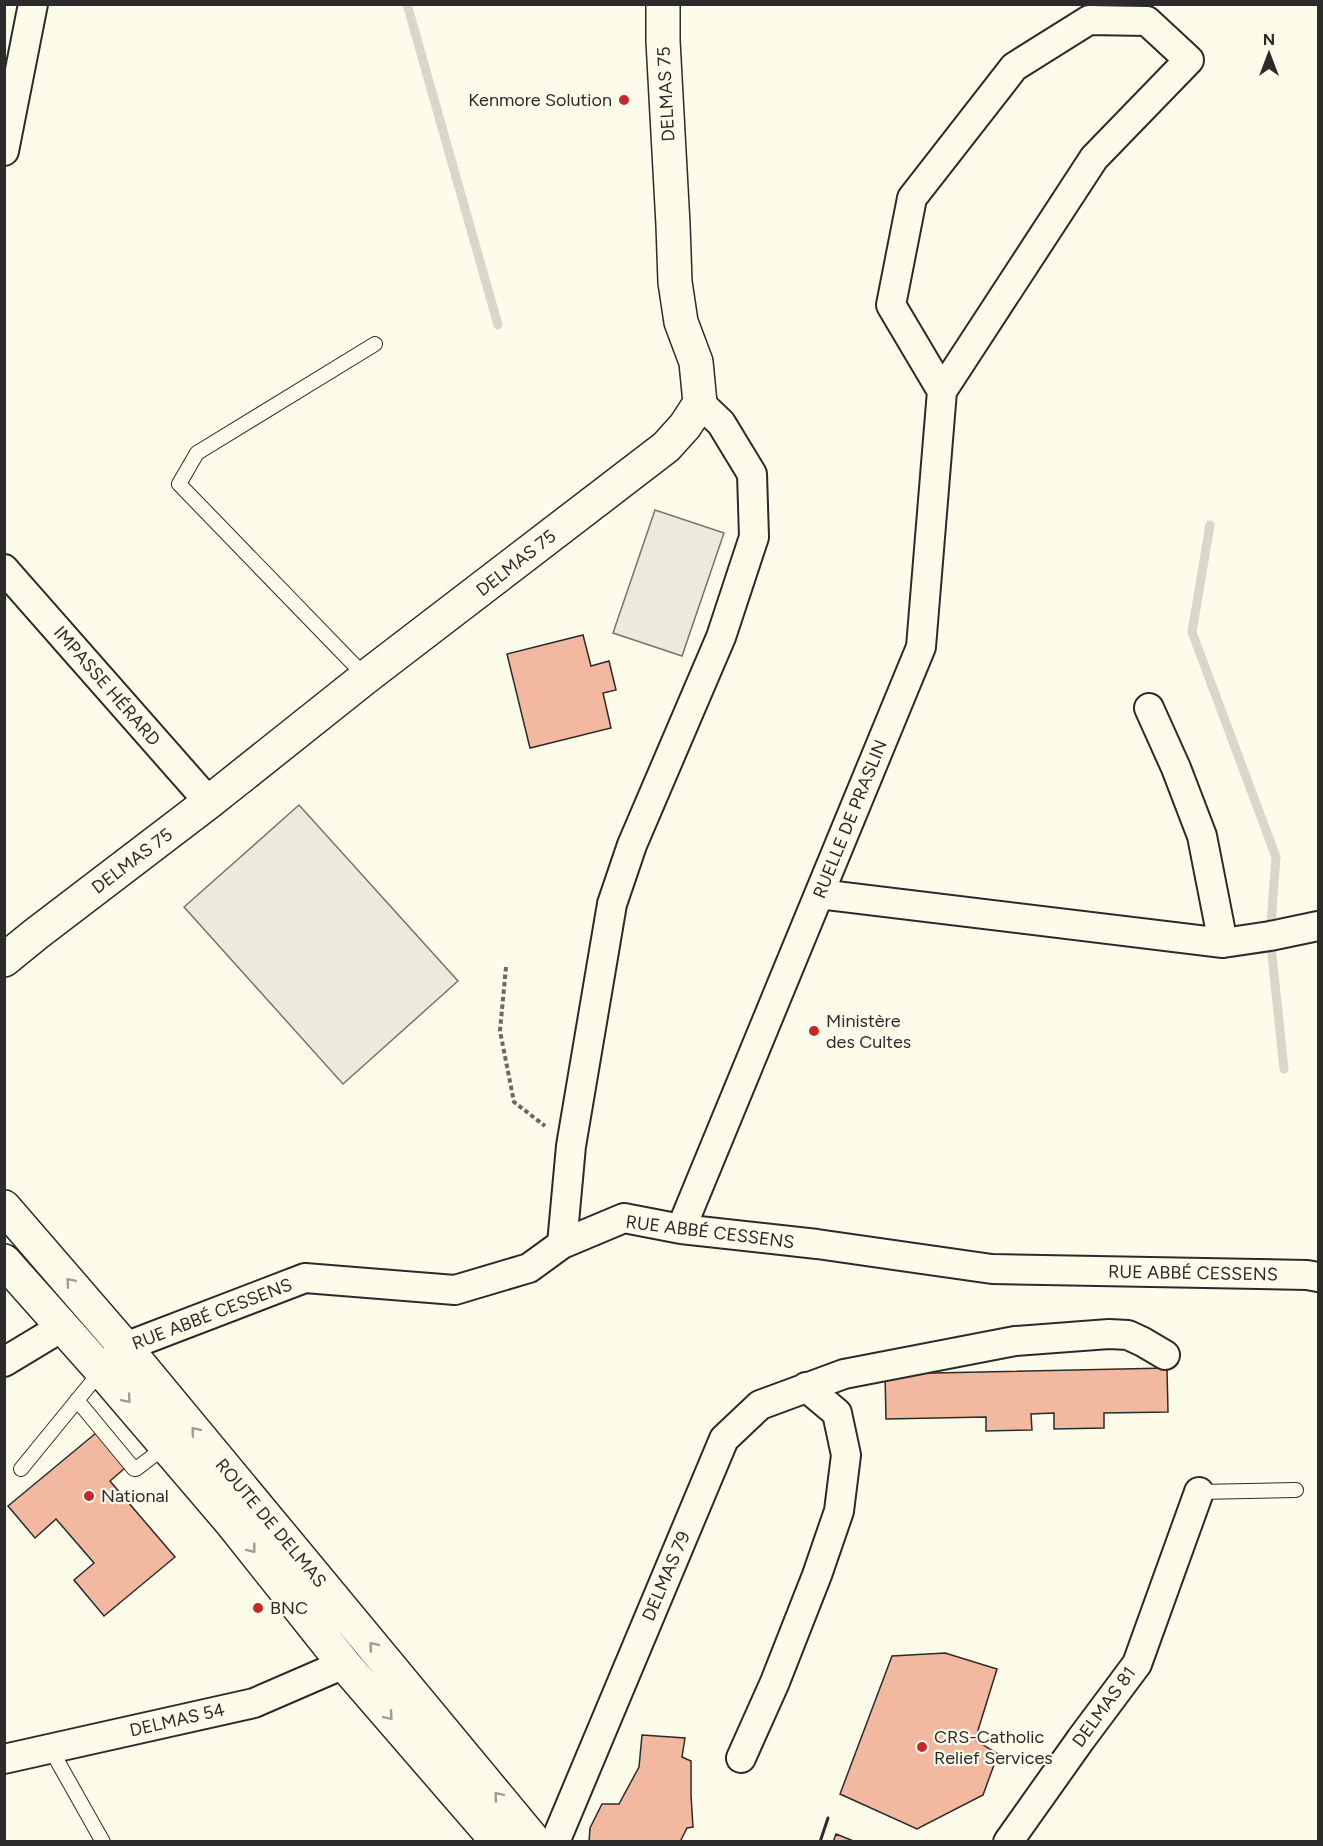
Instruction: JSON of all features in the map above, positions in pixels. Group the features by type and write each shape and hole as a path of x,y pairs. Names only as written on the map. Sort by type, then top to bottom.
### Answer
{"main road":[{"name":"DELMAS 75","path":"4,960 366,677 666,447 685,426 700,403 696,362 681,322 675,282 663,4"},
{"name":"ROUTE DE DELMAS","path":"4,1207 126,1347 535,1842"},
{"name":"ROUTE DE DELMAS","path":"4,1261 102,1370 231,1522 344,1664 498,1842"}],"street":[{"path":"4,151 33,4"},
{"path":"1089,20 1147,21 1189,60 1094,158 942,391 891,305 912,198 1014,67 1089,20"},
{"name":"RUELLE DE PRASLIN","path":"681,1228 921,647 942,391"},
{"path":"562,1244 571,1146 612,904 632,845 721,637 754,537 752,474 721,423 700,403"},
{"name":"IMPASSE HÉRARD","path":"4,569 209,802"},
{"path":"1149,708 1176,768 1202,836 1223,943"},
{"path":"819,894 1223,943 1318,926"},
{"name":"RUE ABBÉ CESSENS","path":"102,1370 126,1347 305,1278 455,1290 529,1268 562,1244 624,1218 681,1228 818,1244 992,1269 1318,1277"},
{"path":"4,1362 62,1327"},
{"name":"DELMAS 79","path":"555,1842 724,1439 760,1405 844,1374 1015,1341 1109,1334 1128,1335 1165,1355"},
{"path":"741,1758 775,1682 840,1511 846,1455 837,1413 806,1387"},
{"name":"DELMAS 81","path":"1008,1842 1137,1664 1199,1492"},
{"name":"DELMAS 54","path":"4,1760 254,1703 344,1664"}],"lane":[{"path":"366,677 179,484 197,453 375,344"},
{"path":"21,1469 102,1370"},
{"path":"77,1400 134,1469 166,1446"},
{"path":"1199,1492 1296,1490"},
{"path":"50,1748 103,1842"}],"path":[{"path":"506,966 500,1031 514,1102 571,1146"}],"shaded area":[{"path":"655,510 724,533 682,656 613,633"},
{"path":"299,805 458,981 343,1084 184,907"}],"building":[{"path":"583,635 591,666 609,661 616,690 603,693 611,728 530,748 507,654"},
{"path":"1167,1368 1168,1412 1104,1413 1104,1428 1054,1429 1054,1413 1031,1414 1032,1430 986,1431 986,1417 886,1419 885,1374"},
{"path":"96,1433 125,1468 110,1481 175,1557 104,1616 74,1580 94,1563 56,1519 35,1538 8,1506"},
{"name":"CRS-Catholic Relief Services","path":"945,1653 997,1669 975,1740 998,1754 983,1795 917,1829 840,1794 892,1656"},
{"path":"642,1735 685,1738 682,1757 691,1761 693,1827 687,1828 680,1842 589,1842 590,1828 602,1804 619,1804 639,1767"},
{"path":"836,1834 856,1842 833,1842"}],"waterway":[{"path":"407,4 498,325"},
{"path":"1210,525 1192,632 1276,857 1270,936 1284,1069"}],"wall":[{"path":"820,1842 828,1818"}],"place":[{"name":"Kenmore Solution","path":"624,100"},
{"name":"Ministère des Cultes","path":"814,1031"},
{"name":"National","path":"89,1496"},
{"name":"BNC","path":"258,1608"},
{"name":"CRS-Catholic Relief Services","path":"922,1747"}]}
